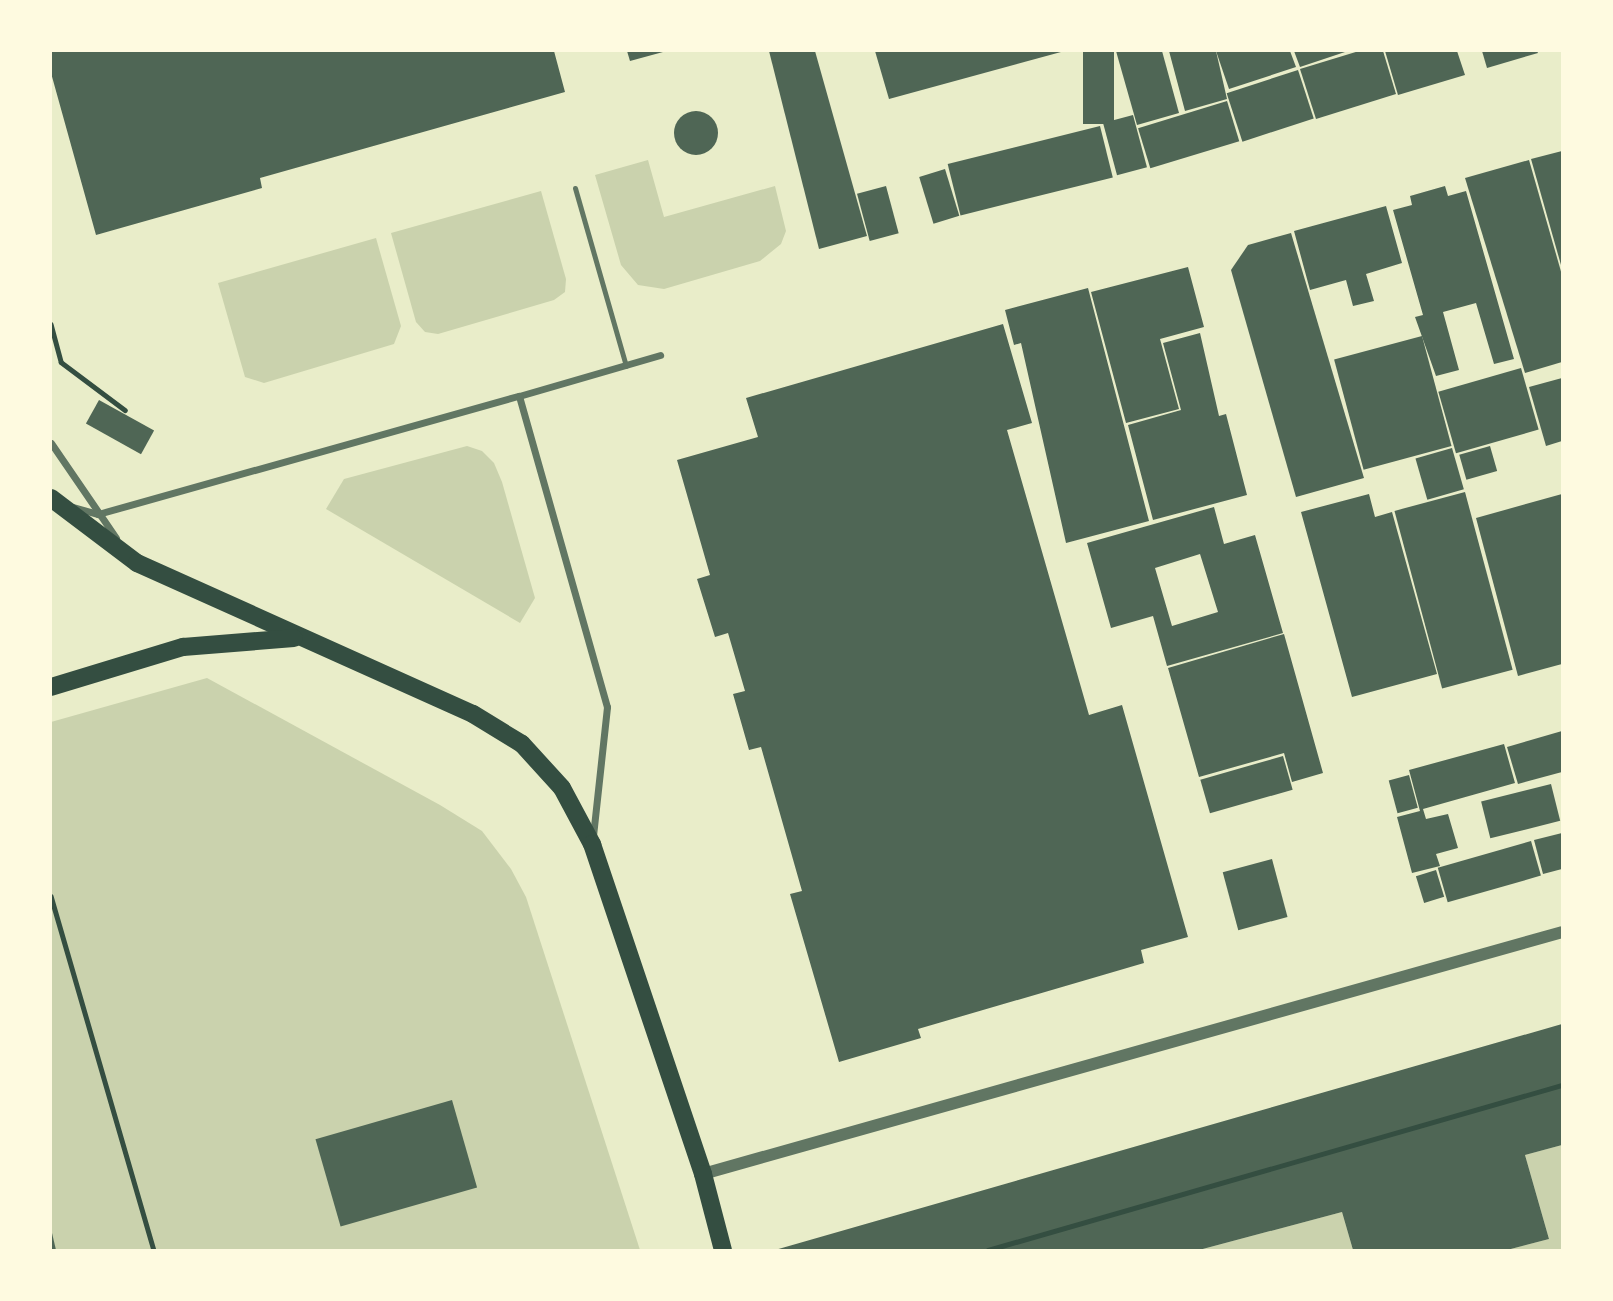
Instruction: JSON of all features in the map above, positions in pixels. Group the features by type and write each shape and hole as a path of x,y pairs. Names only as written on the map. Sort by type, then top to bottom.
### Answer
{"main road":[{"path":"53,500 137,563 297,638 473,714 522,744 562,788 592,844 703,1174 723,1250"},
{"path":"51,687 183,647 297,638"}],"street":[{"path":"53,500 98,514 660,355"},
{"path":"519,396 607,707 592,844"},
{"path":"51,443 98,514 137,563"},
{"path":"703,1174 1562,932"}],"lane":[{"path":"575,188 626,366"}],"path":[{"path":"51,324 61,362 125,410"},
{"path":"51,896 154,1250"},
{"path":"988,1250 1562,1086"}],"green space":[{"path":"648,160 664,217 775,186 786,231 781,244 760,261 664,289 638,285 621,265 595,175"},
{"path":"541,191 566,279 565,292 554,300 438,334 425,332 416,322 391,233"},
{"path":"376,238 401,326 394,344 264,383 245,377 218,283"},
{"path":"467,446 482,451 494,463 502,482 535,598 520,623 326,509 344,479"},
{"path":"207,678 440,805 482,831 511,869 526,897 640,1250 51,1250 51,722"},
{"path":"1562,1145 1562,1250 1507,1250 1549,1239 1525,1155"},
{"path":"1342,1212 1353,1250 1199,1250"}],"building":[{"path":"51,51 554,51 565,92 260,178 262,188 96,235 51,73"},
{"path":"627,51 663,51 663,52 630,61"},
{"path":"769,51 815,51 867,236 819,249"},
{"path":"875,51 1060,51 1061,52 889,99"},
{"path":"1083,51 1114,51 1114,124 1083,124"},
{"path":"1116,51 1162,51 1179,113 1137,125"},
{"path":"1169,51 1216,51 1227,99 1185,111"},
{"path":"1216,51 1290,51 1296,67 1229,89"},
{"path":"1294,51 1348,51 1300,67"},
{"path":"1359,51 1383,51 1396,94 1316,119 1300,69"},
{"path":"1385,51 1457,51 1465,75 1398,95"},
{"path":"1482,51 1537,51 1538,53 1487,68"},
{"path":"1298,70 1314,119 1242,142 1227,93"},
{"path":"1227,101 1239,141 1150,168 1138,128"},
{"path":"696,111 712,117 718,133 712,149 696,155 680,149 674,133 680,117"},
{"path":"1133,115 1147,167 1117,175 1103,123"},
{"path":"1100,126 1113,177 960,215 948,164"},
{"path":"1562,151 1562,265 1561,265 1531,159"},
{"path":"1529,160 1562,275 1562,362 1525,373 1465,178"},
{"path":"945,169 959,216 934,224 919,177"},
{"path":"886,186 899,233 870,241 857,194"},
{"path":"1445,186 1448,196 1466,191 1514,359 1494,364 1476,303 1443,312 1459,370 1436,376 1415,317 1423,315 1393,210 1412,205 1410,196"},
{"path":"1386,206 1402,263 1366,274 1374,301 1353,306 1346,280 1310,290 1294,231"},
{"path":"1291,233 1364,478 1296,497 1231,270 1248,245"},
{"path":"1188,267 1204,327 1160,339 1179,409 1126,423 1091,292"},
{"path":"1088,288 1149,521 1066,543 1021,343 1014,345 1005,310"},
{"path":"1003,324 1032,423 1007,430 1089,715 1122,705 1188,937 1141,950 1144,963 918,1029 921,1038 839,1062 790,894 802,891 761,747 749,750 733,694 745,691 728,633 715,637 697,579 710,575 677,460 758,437 746,398"},
{"path":"1200,333 1219,416 1226,414 1247,495 1153,520 1128,425 1181,410 1163,343"},
{"path":"1422,336 1452,446 1364,470 1334,360"},
{"path":"1521,368 1539,430 1456,453 1438,392"},
{"path":"1562,378 1562,441 1546,446 1529,387"},
{"path":"99,400 154,431 141,454 86,424"},
{"path":"1490,446 1497,471 1466,480 1459,455"},
{"path":"1452,448 1464,489 1427,500 1415,458"},
{"path":"1465,492 1513,670 1442,689 1394,511"},
{"path":"1369,494 1375,517 1392,512 1437,674 1352,697 1301,512"},
{"path":"1562,494 1562,664 1518,676 1476,518"},
{"path":"1214,507 1224,544 1255,535 1283,633 1167,666 1153,616 1111,628 1087,543","holes":["1200,554 1218,612 1172,626 1155,568"]},
{"path":"1284,634 1323,773 1292,782 1284,753 1199,777 1168,668"},
{"path":"1562,731 1562,772 1518,784 1507,747"},
{"path":"1504,744 1515,783 1423,809 1426,819 1448,814 1458,848 1436,854 1440,866 1412,873 1397,817 1420,811 1409,770"},
{"path":"1283,756 1293,790 1210,813 1200,780"},
{"path":"1409,775 1418,808 1398,813 1389,780"},
{"path":"1551,784 1560,821 1490,838 1481,801"},
{"path":"1562,833 1562,869 1543,874 1534,840"},
{"path":"1531,841 1541,876 1448,902 1438,868"},
{"path":"1272,859 1288,917 1238,930 1223,872"},
{"path":"1436,870 1444,897 1424,903 1416,876"},
{"path":"1562,1024 1562,1145 1525,1155 1549,1239 1507,1250 1353,1250 1342,1212 1199,1250 775,1250"},
{"path":"452,1100 477,1187 341,1227 316,1139"},
{"path":"52,1233 56,1250 51,1250"}]}
